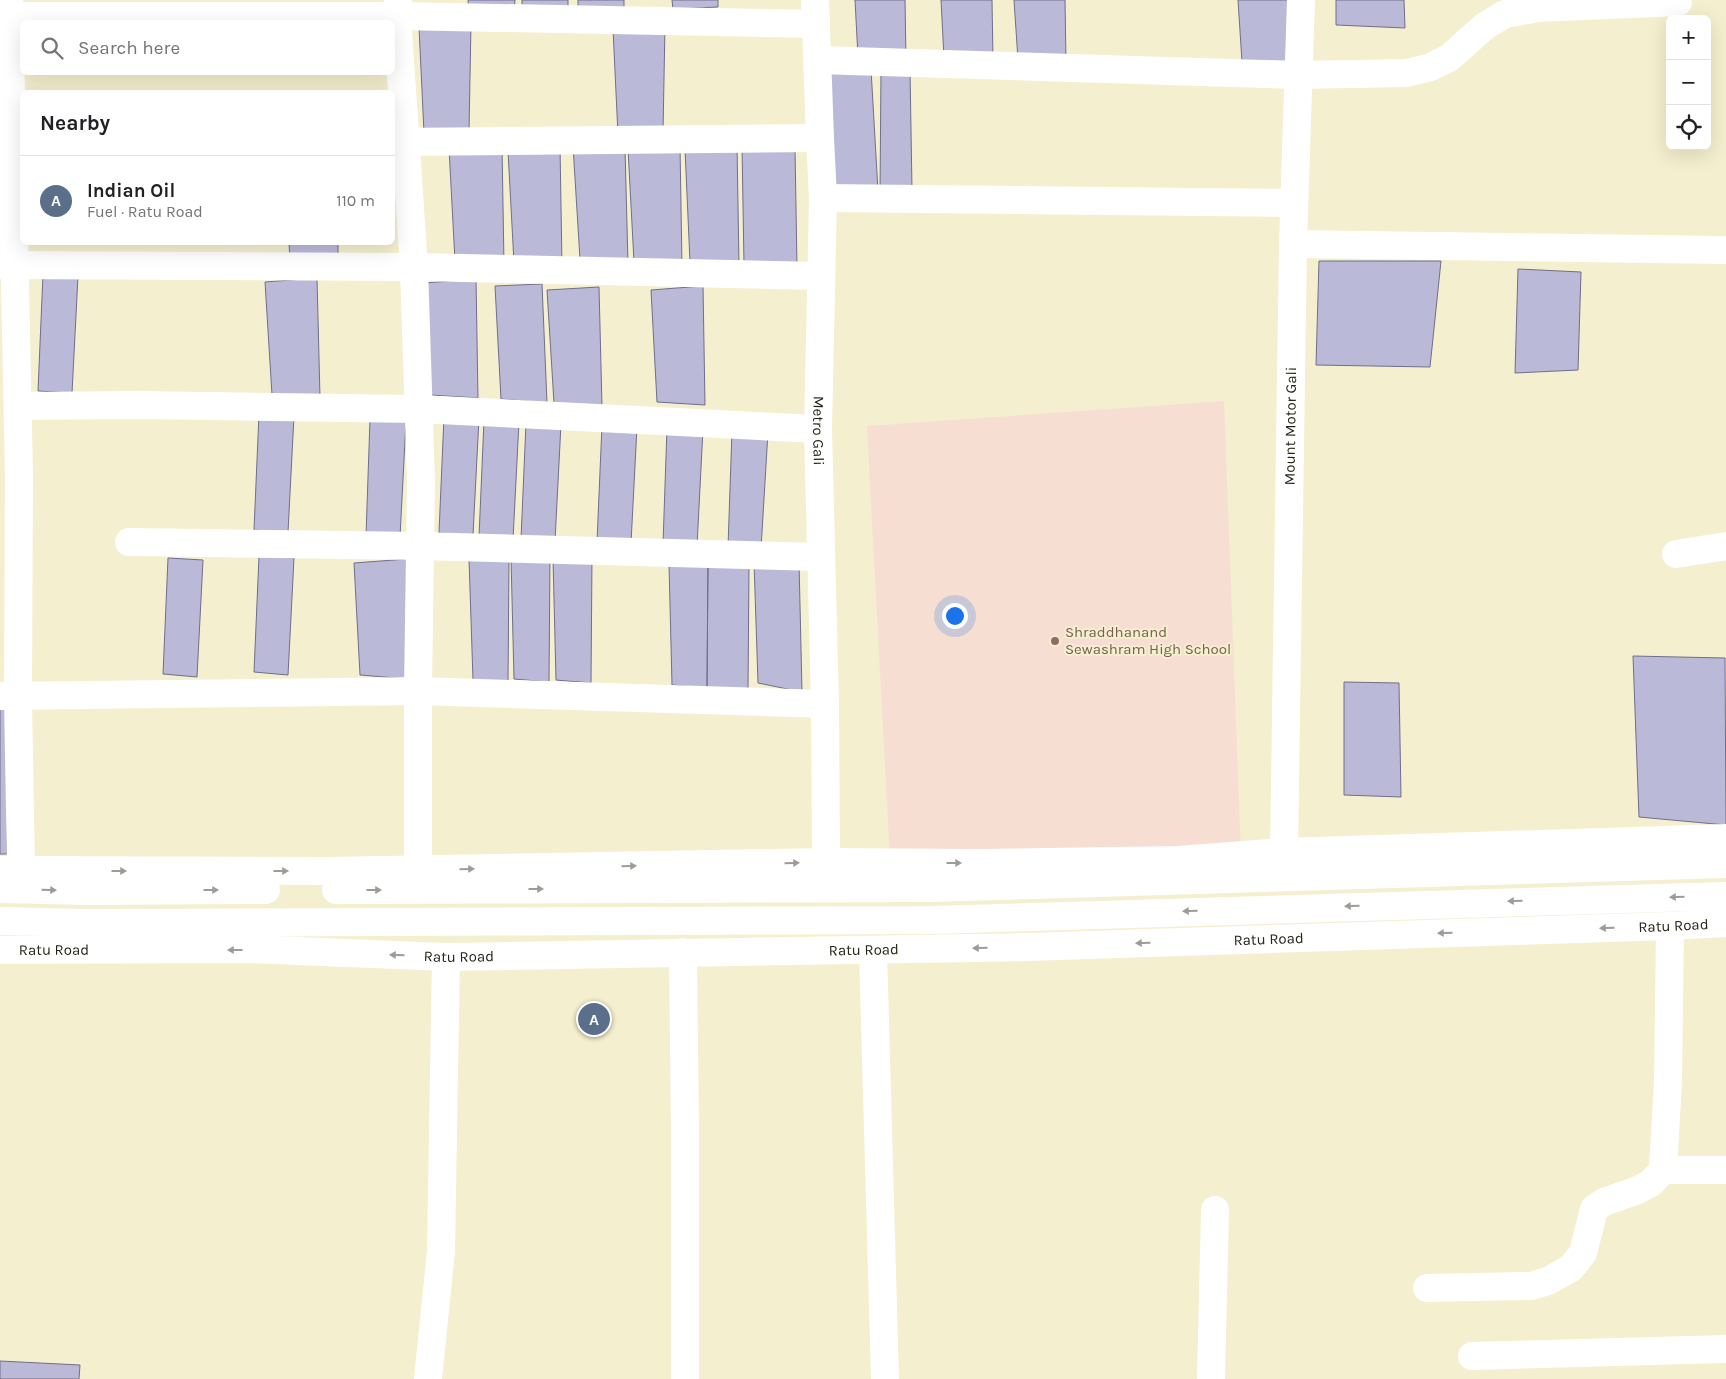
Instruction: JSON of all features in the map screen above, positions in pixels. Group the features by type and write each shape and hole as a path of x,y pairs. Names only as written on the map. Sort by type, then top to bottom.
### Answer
{"street":[{"name":"Mount Motor Gali","path":"1284,852 1293,244 1301,0"},
{"path":"818,60 1298,76 1407,73 1431,68 1448,58 1485,26 1505,14 1539,8 1678,2"},
{"path":"816,12 397,8 10,8 6,54 18,148 7,265 18,406 9,475 10,870 326,871 826,862 977,864 1169,860 1284,852 1726,838"},
{"path":"397,8 399,142 414,267 421,482 418,870"},
{"name":"Metro Gali","path":"816,12 824,198 818,429 826,704 826,862"},
{"path":"399,142 820,138"},
{"path":"824,198 1294,203"},
{"path":"1293,244 1726,250"},
{"path":"7,265 414,267 821,276"},
{"path":"18,406 139,405 419,409 818,429"},
{"path":"129,542 420,546 821,557"},
{"path":"1676,554 1726,546"},
{"path":"9,697 418,691 826,704"},
{"path":"0,889 89,891 932,888 1726,864"},
{"path":"0,921 89,923 933,920 1726,896"},
{"name":"Ratu Road","path":"0,950 249,950 446,957 873,950 1726,923"},
{"path":"1427,1288 1531,1286 1548,1281 1571,1268 1583,1253 1594,1209 1604,1202 1638,1190 1651,1183 1663,1170 1668,1082 1670,926"},
{"path":"873,950 885,1379"},
{"path":"683,952 685,1379"},
{"path":"428,1379 440,1251 446,957"},
{"path":"1663,1170 1726,1170"},
{"path":"1211,1379 1215,1210"},
{"path":"1472,1356 1726,1349"}],"shaded area":[{"name":"Shraddhanand Sewashram High School","path":"1224,401 1241,856 890,860 867,426"}],"building":[{"path":"468,0 515,0 514,11 469,12"},
{"path":"522,0 568,0 568,7 522,10"},
{"path":"578,0 624,0 624,7 578,8"},
{"path":"672,0 718,0 718,7 673,9"},
{"path":"855,0 905,0 906,60 858,57"},
{"path":"941,0 992,0 993,61 944,58"},
{"path":"1014,0 1065,0 1066,63 1018,60"},
{"path":"1238,0 1288,0 1290,66 1242,62"},
{"path":"1336,0 1404,0 1405,28 1336,25"},
{"path":"471,23 469,131 424,133 419,27"},
{"path":"665,25 663,132 618,135 613,29"},
{"path":"830,66 871,69 878,191 829,194"},
{"path":"881,68 910,70 912,190 880,195"},
{"path":"502,145 504,265 455,261 449,148"},
{"path":"737,145 739,265 690,262 685,149"},
{"path":"560,146 562,266 514,263 508,151"},
{"path":"573,146 625,148 628,263 580,259"},
{"path":"680,146 682,266 634,262 628,149"},
{"path":"742,146 795,148 797,268 744,265"},
{"path":"289,245 338,245 338,267 290,263"},
{"path":"1319,261 1441,261 1430,367 1316,365"},
{"path":"1518,269 1581,272 1578,370 1515,373"},
{"path":"43,274 78,276 72,393 38,391"},
{"path":"317,278 320,398 272,395 265,282"},
{"path":"476,279 478,398 430,395 424,283"},
{"path":"542,284 547,403 501,399 495,286"},
{"path":"703,286 705,405 657,402 651,290"},
{"path":"599,287 602,407 554,403 547,290"},
{"path":"259,414 294,416 288,532 254,530"},
{"path":"444,416 479,418 473,535 439,533"},
{"path":"370,419 406,421 400,537 366,536"},
{"path":"484,420 519,422 513,539 479,537"},
{"path":"526,423 561,424 555,541 521,539"},
{"path":"602,425 637,427 631,543 597,542"},
{"path":"667,428 703,429 697,546 663,544"},
{"path":"732,431 768,432 761,549 728,547"},
{"path":"550,555 549,682 514,679 511,558"},
{"path":"259,556 294,558 288,675 254,672"},
{"path":"509,556 508,684 473,680 469,559"},
{"path":"592,556 591,683 556,680 553,559"},
{"path":"168,558 203,560 197,677 163,674"},
{"path":"407,559 408,679 360,675 354,563"},
{"path":"708,561 749,564 748,691 707,688"},
{"path":"708,561 707,688 672,685 669,564"},
{"path":"754,562 799,562 802,692 758,683"},
{"path":"1633,656 1725,658 1726,825 1639,817"},
{"path":"1344,682 1399,683 1401,797 1344,795"},
{"path":"0,705 7,705 7,854 0,854"},
{"path":"0,1361 80,1365 79,1379 0,1379"}],"place":[{"name":"Shraddhanand Sewashram High School","path":"1055,641"},
{"name":"Indian Oil","path":"594,1019"}]}
